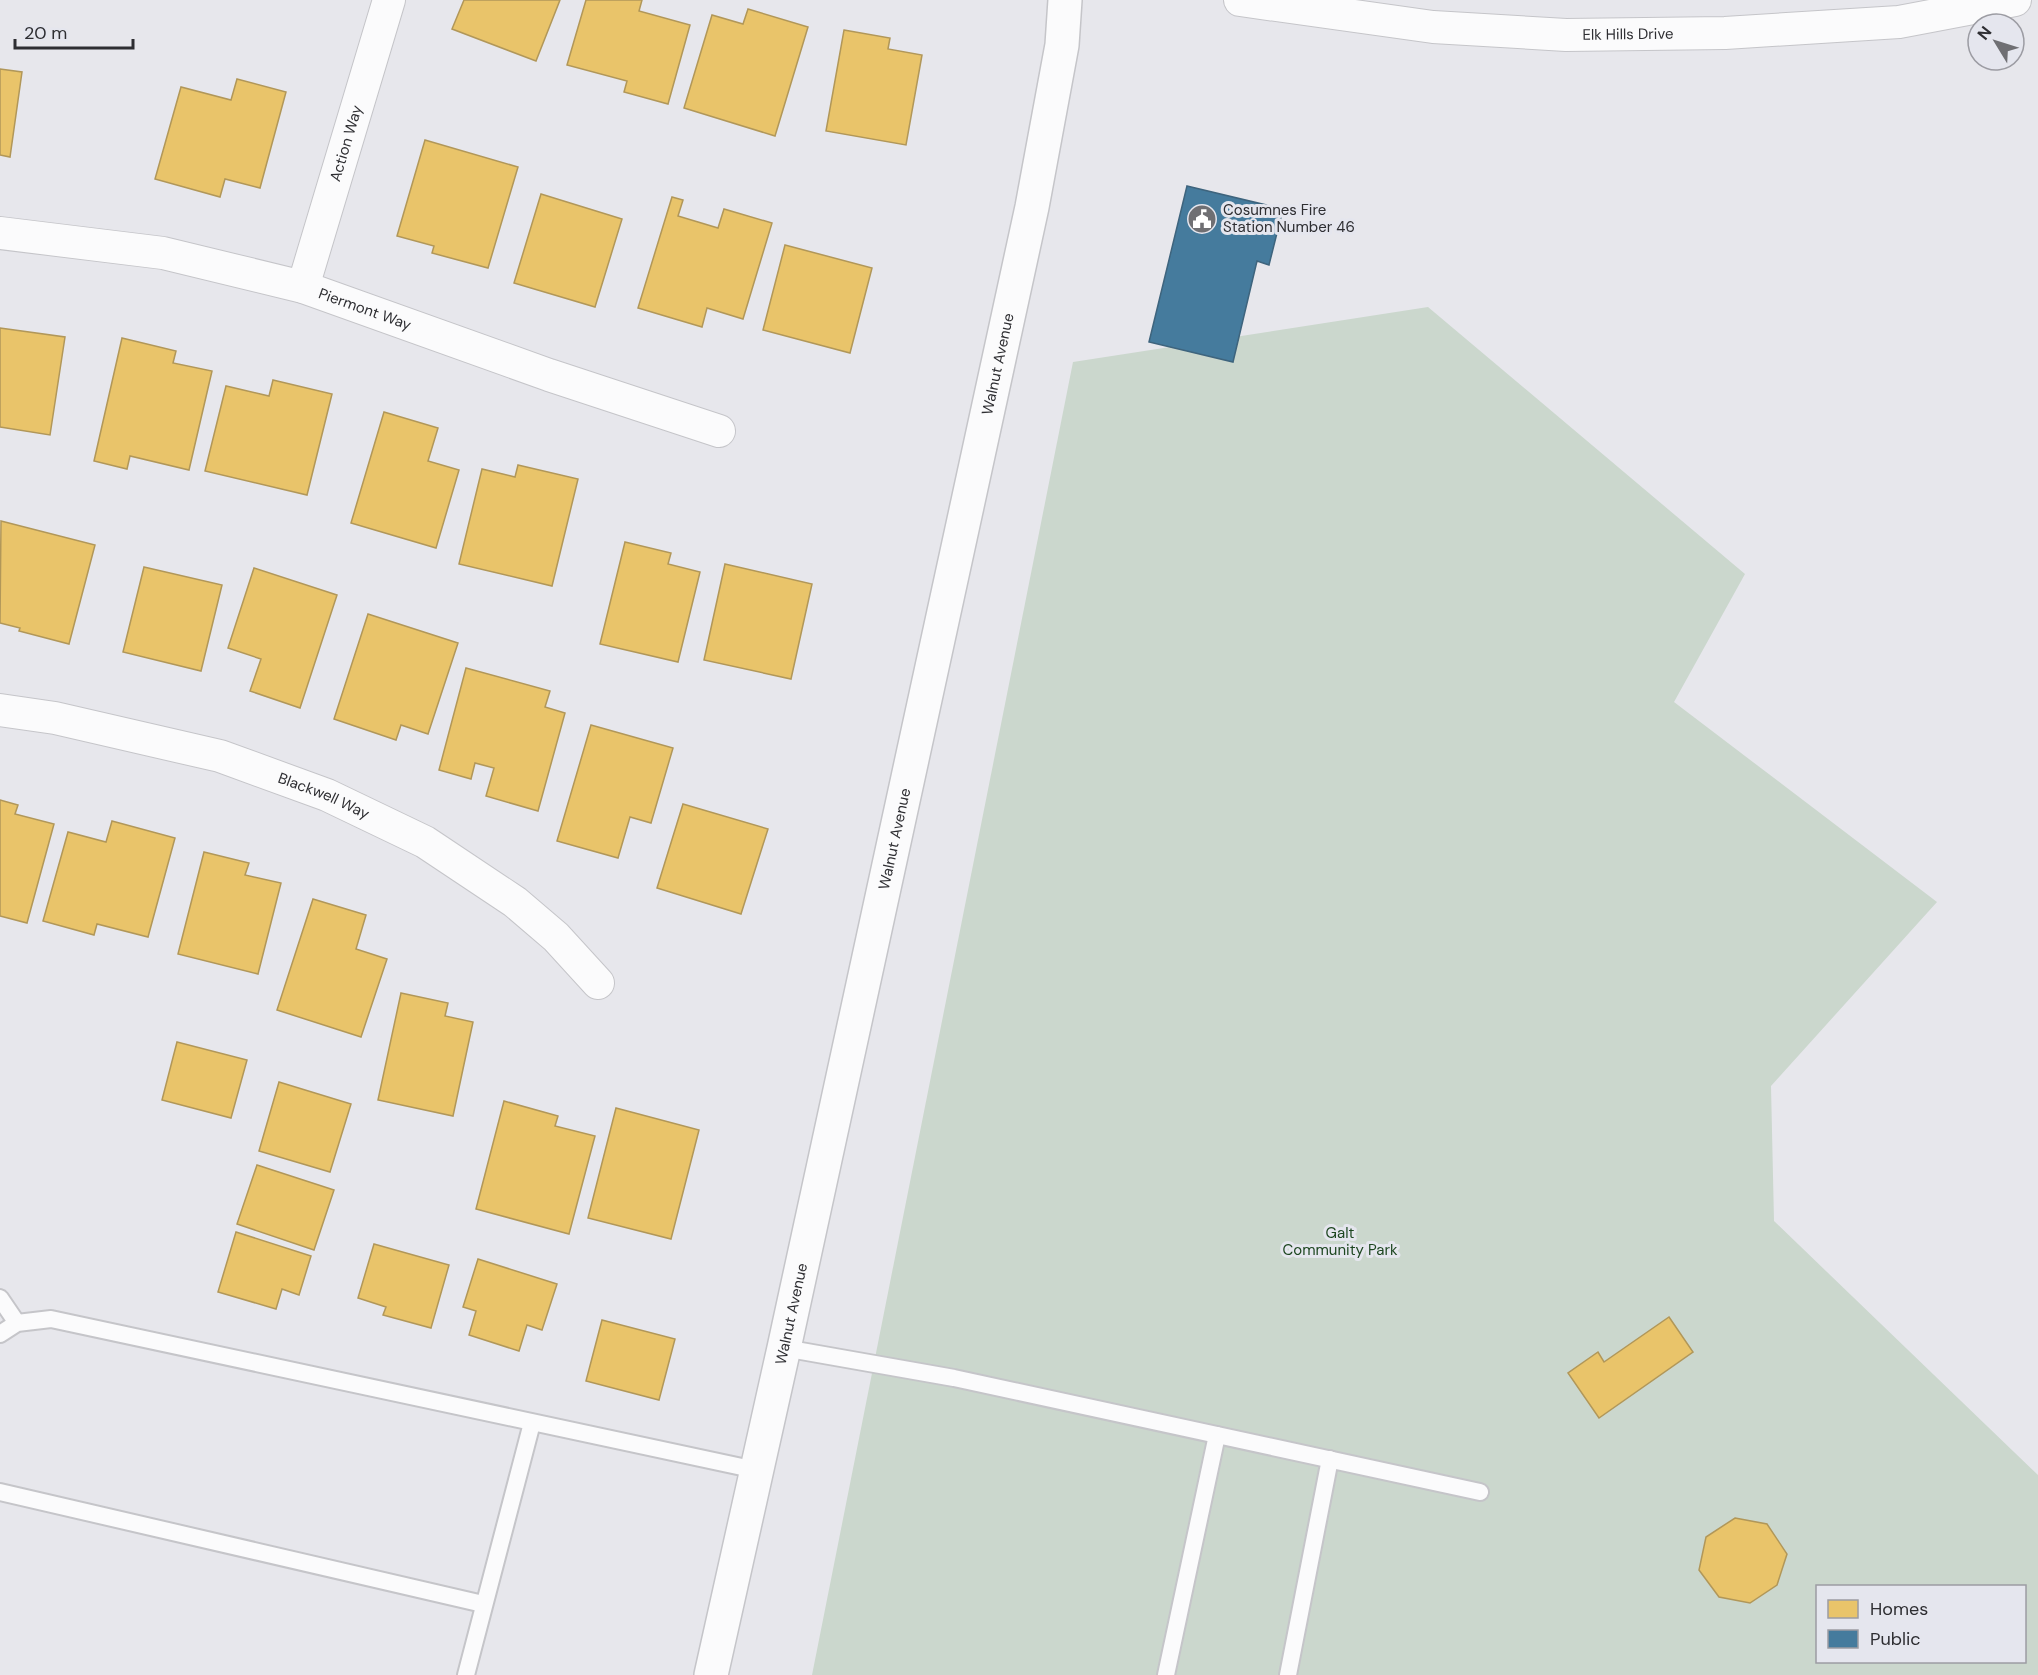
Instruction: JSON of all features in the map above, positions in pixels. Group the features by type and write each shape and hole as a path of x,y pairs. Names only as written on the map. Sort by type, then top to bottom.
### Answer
{"street":[{"name":"Action Way","path":"303,287 389,0"},
{"name":"Walnut Avenue","path":"711,1675 1032,207 1062,45 1065,0"},
{"name":"Elk Hills Drive","path":"1240,0 1434,27 1566,35 1725,33 1899,22 2015,0"},
{"name":"Piermont Way","path":"0,233 163,254 303,287 549,375 719,431"},
{"name":"Blackwell Way","path":"0,710 54,718 220,756 327,795 425,842 515,902 556,937 598,983"}],"lane":[{"path":"0,1298 17,1323"},
{"path":"0,1334 17,1323 51,1319 756,1470"},
{"path":"784,1348 954,1378 1480,1492"},
{"path":"466,1675 532,1423"},
{"path":"1166,1675 1217,1435"},
{"path":"1288,1675 1330,1459"},
{"path":"0,1492 483,1604"}],"green space":[{"name":"Galt Community Park","path":"1428,307 1745,574 1674,702 1937,902 1771,1086 1774,1221 2038,1475 2038,1675 812,1675 1073,362"}],"building: Homes":[{"path":"464,0 560,0 536,61 452,29"},
{"path":"586,0 642,0 639,11 690,25 668,104 624,92 627,81 567,65"},
{"path":"748,9 808,27 775,136 684,108 712,15 743,24"},
{"path":"844,30 890,38 888,49 922,55 906,145 826,131"},
{"path":"0,69 22,72 10,157 0,155"},
{"path":"237,79 286,92 260,188 225,179 220,197 155,179 181,87 231,100"},
{"path":"425,140 518,167 488,268 432,253 434,246 397,236"},
{"path":"541,194 622,219 595,307 514,283"},
{"path":"672,197 683,200 678,216 718,228 724,209 772,223 743,319 707,308 702,327 638,308"},
{"path":"785,245 872,268 850,353 763,330"},
{"path":"0,328 65,337 50,435 0,427"},
{"path":"122,338 176,351 173,363 212,371 189,470 130,456 127,469 94,461"},
{"path":"273,380 332,394 307,495 205,471 226,386 269,396"},
{"path":"384,412 438,428 428,461 459,470 436,548 351,523"},
{"path":"518,465 578,479 552,586 459,564 482,469 515,477"},
{"path":"1,521 95,545 69,644 19,631 20,628 0,623"},
{"path":"625,542 671,553 668,564 700,572 678,662 600,644"},
{"path":"725,564 812,584 791,679 704,660"},
{"path":"144,567 222,585 201,671 123,652"},
{"path":"254,568 337,595 300,708 250,691 261,659 228,648"},
{"path":"368,614 458,643 428,734 401,725 396,740 334,719"},
{"path":"466,668 550,691 545,707 565,713 538,811 486,796 494,768 475,763 471,779 439,770"},
{"path":"591,725 673,748 651,823 630,817 618,858 557,841"},
{"path":"0,800 18,805 15,814 54,824 27,923 0,916"},
{"path":"683,804 768,829 741,914 657,888"},
{"path":"112,821 175,838 148,937 97,924 94,935 43,921 68,832 106,842"},
{"path":"204,852 249,863 245,875 281,883 258,974 178,954"},
{"path":"313,899 366,915 356,949 387,959 361,1037 277,1010"},
{"path":"401,993 448,1003 445,1016 473,1022 453,1116 378,1100"},
{"path":"177,1042 247,1060 231,1118 162,1100"},
{"path":"279,1082 351,1104 330,1172 259,1151"},
{"path":"504,1101 558,1116 555,1126 595,1136 569,1234 476,1209"},
{"path":"616,1108 699,1130 671,1239 588,1218"},
{"path":"257,1165 334,1190 314,1250 237,1224"},
{"path":"236,1232 311,1256 299,1295 282,1289 276,1309 218,1292"},
{"path":"374,1244 449,1265 431,1328 383,1315 386,1307 358,1298"},
{"path":"478,1259 557,1284 542,1330 527,1325 519,1351 469,1335 476,1311 463,1307"},
{"path":"1669,1317 1693,1352 1599,1418 1568,1373 1598,1352 1604,1362"},
{"path":"602,1320 675,1339 659,1400 586,1381"},
{"path":"1735,1518 1767,1524 1787,1554 1777,1585 1750,1603 1719,1597 1699,1570 1706,1537"}],"building: Public":[{"path":"1187,186 1283,209 1269,265 1257,261 1233,362 1149,342"}],"place":[{"name":"Cosumnes Fire Station Number 46","path":"1202,219"}]}
